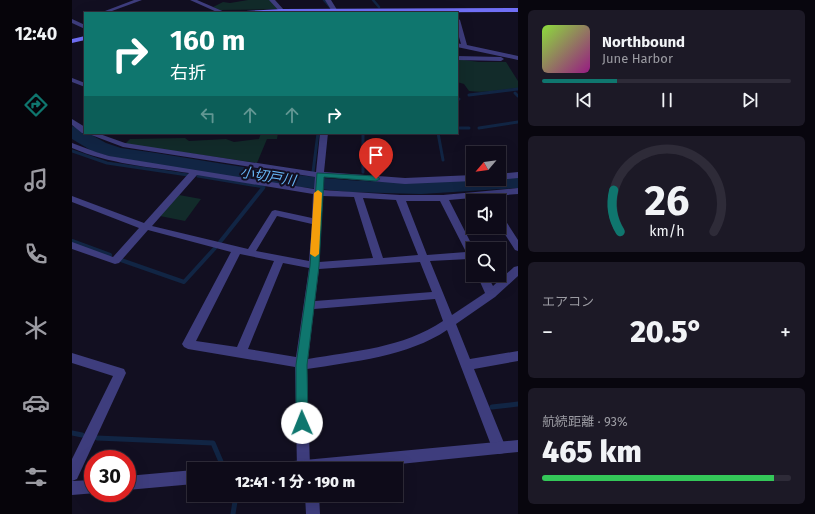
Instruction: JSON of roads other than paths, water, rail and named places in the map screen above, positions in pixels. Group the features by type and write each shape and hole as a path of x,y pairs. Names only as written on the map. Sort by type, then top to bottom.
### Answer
{"main road":[{"path":"279,12 455,12 518,10"},
{"path":"72,41 84,38"}],"street":[{"path":"110,12 108,11 139,0"},
{"path":"193,0 222,12"},
{"path":"272,0 279,12"},
{"path":"328,0 336,12"},
{"path":"72,21 84,26"},
{"path":"458,25 462,46 460,58 518,59"},
{"path":"462,46 518,59"},
{"path":"72,80 84,85"},
{"path":"72,121 84,130"},
{"path":"93,134 123,145 320,176 405,181 466,178"},
{"path":"307,462 302,364 314,266 318,192 324,134"},
{"path":"72,145 93,154 109,158 318,192 400,198 466,198"},
{"path":"72,245 115,261 196,171"},
{"path":"506,176 518,175"},
{"path":"505,194 518,191"},
{"path":"358,195 379,262"},
{"path":"400,198 499,448"},
{"path":"443,198 466,242"},
{"path":"72,199 146,227 237,250 314,266 466,256"},
{"path":"250,253 275,213 316,222"},
{"path":"506,228 518,248"},
{"path":"237,250 188,344 302,364 386,351 434,333 449,321 491,294 518,270"},
{"path":"240,353 280,259"},
{"path":"485,282 491,294"},
{"path":"310,305 439,295"},
{"path":"466,365 518,356"},
{"path":"72,358 120,373 72,474"},
{"path":"365,462 518,446"},
{"path":"136,482 187,478"},
{"path":"72,488 84,487"},
{"path":"312,502 313,514"}],"waterway":[{"path":"324,0 331,8"},
{"path":"373,0 379,7"},
{"path":"469,95 518,89"},
{"path":"515,93 518,96"},
{"path":"479,128 518,122"},
{"path":"458,128 469,128"},
{"name":"小切戸川","path":"72,131 99,147 119,153 324,184 421,188 518,182"},
{"path":"313,172 318,134"},
{"path":"363,134 363,172"},
{"path":"438,134 443,160"},
{"path":"72,151 107,163 188,175"},
{"path":"198,176 264,187 263,188"},
{"path":"220,242 263,188"},
{"path":"72,241 110,255"},
{"path":"121,260 184,282 215,248"},
{"path":"492,407 518,404"},
{"path":"72,433 82,435"},
{"path":"97,438 213,443 221,462"},
{"path":"233,514 235,502"}]}
